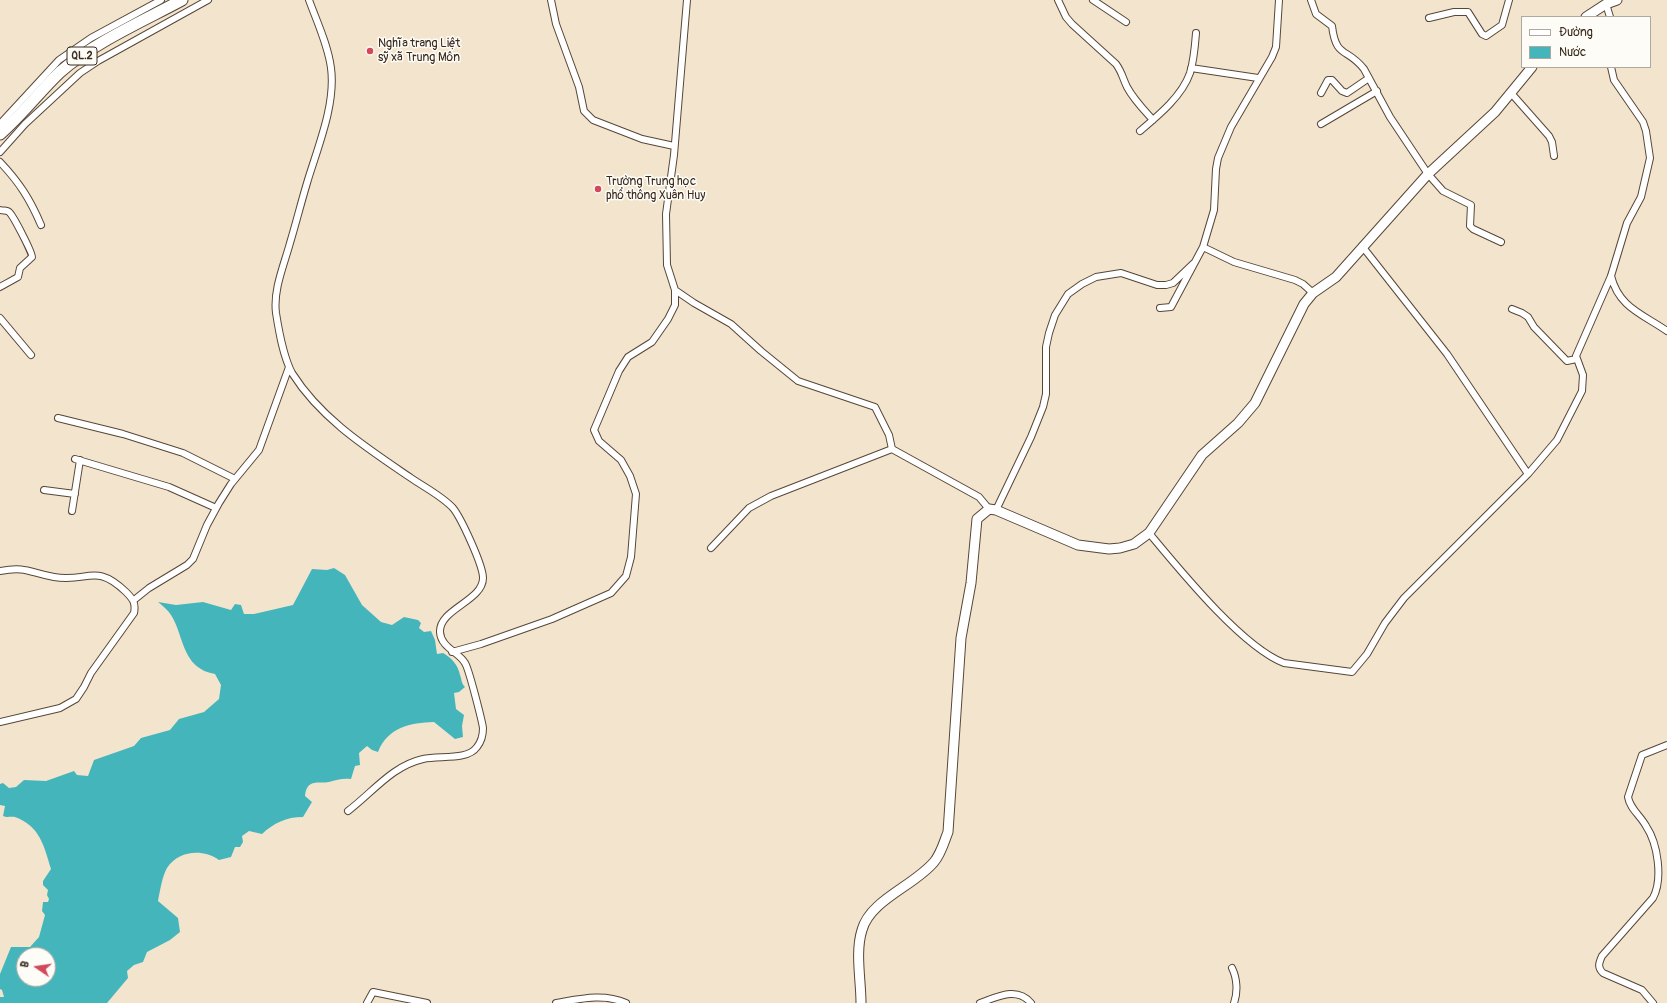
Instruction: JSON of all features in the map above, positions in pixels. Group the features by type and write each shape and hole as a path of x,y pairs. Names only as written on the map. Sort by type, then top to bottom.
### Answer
{"highway":[{"name":"QL.2","path":"0,134 13,116 60,73 85,53 182,0"}],"street":[{"path":"0,124 13,116 46,72 69,52 161,0"},
{"path":"0,152 25,124 86,69 208,0"},
{"path":"309,0 328,52 332,70 332,88 315,161 305,188 276,299 276,311 289,367 301,384 339,427 445,501 457,515 477,556 483,578 481,588 445,618 441,626 442,639 452,652 466,664 483,727 482,740 476,750 464,755 440,756 406,764 392,772 365,798 348,811"},
{"path":"551,0 556,24 579,87 584,111 588,116 593,120 642,139 674,146"},
{"path":"452,652 481,644 552,619 611,593 626,576 631,557 636,494 630,476 621,460 599,441 594,430 619,371 628,357 652,342 668,319 675,305 675,290 668,270 666,214 674,146 687,0"},
{"path":"1058,0 1069,20 1116,64 1121,71 1127,87 1136,101 1153,120"},
{"path":"1093,0 1126,22"},
{"path":"1160,308 1171,307 1203,248 1214,210 1218,158 1231,126 1258,78 1272,57 1276,47 1279,0"},
{"path":"1312,0 1316,14 1332,26 1335,45 1358,62 1369,78 1390,117 1428,174 1443,191 1471,205 1470,226 1473,229 1501,242"},
{"path":"1429,18 1454,12 1468,12 1482,34 1486,36 1502,25 1509,0"},
{"path":"1588,16 1606,4 1618,0"},
{"path":"1606,4 1610,16"},
{"path":"1140,131 1153,120 1181,90 1191,68 1196,33"},
{"path":"1191,68 1258,78"},
{"path":"675,290 694,303 731,324 798,381 875,407 889,435 892,449 979,497 992,509 1078,545 1088,547 1120,548 1134,544 1150,533 1202,455 1238,423 1255,403 1296,318 1304,304 1313,293 1336,277 1362,246 1387,221 1428,174 1495,112 1531,68"},
{"path":"1150,533 1230,624 1274,659 1284,663 1352,672 1404,598 1528,474 1557,440 1578,402 1582,391 1583,375 1576,359 1610,276 1627,223 1644,187 1650,158 1646,131 1643,122 1614,80 1611,68"},
{"path":"1321,93 1328,80 1332,80 1342,92 1347,93 1369,78"},
{"path":"1321,124 1376,91"},
{"path":"1511,93 1549,136 1552,142 1554,156"},
{"path":"0,162 14,176 31,201 41,225"},
{"path":"0,210 6,211 13,217 24,241 33,254 32,257 20,268 18,277 0,287"},
{"path":"1362,246 1447,354 1528,474"},
{"path":"1203,248 1234,262 1295,280 1303,284 1313,293"},
{"path":"861,1003 859,948 861,931 866,919 874,910 922,874 934,862 941,850 948,832 961,638 973,568 975,524 981,514 992,509 1031,437 1046,394 1046,347 1048,332 1055,315 1068,294 1082,284 1096,277 1113,273 1121,273 1157,284 1166,285 1173,283 1194,263"},
{"path":"1610,276 1614,289 1629,307 1667,331"},
{"path":"1512,309 1528,317 1534,327 1567,361 1576,359"},
{"path":"0,318 31,355"},
{"path":"134,600 149,588 187,565 197,550 216,508 235,479 259,450 289,367"},
{"path":"58,418 123,434 183,452 235,479"},
{"path":"711,548 749,508 771,496 892,449"},
{"path":"72,512 78,459 169,487 216,508"},
{"path":"44,490 75,494"},
{"path":"0,571 17,568 55,578 101,575 114,581 134,600 135,608 134,613 91,673 84,688 76,699 60,708 0,722"},
{"path":"1652,1003 1642,990 1603,973 1599,969 1599,963 1602,956 1653,898 1658,889 1659,879 1655,849 1648,827 1629,804 1628,797 1642,755 1667,745"},
{"path":"1232,968 1237,987 1234,1003"},
{"path":"367,1003 373,992 427,1003"},
{"path":"980,1003 1014,993 1019,994 1031,1003"},
{"path":"556,1003 594,997 618,1000 626,1003"}],"water":[{"path":"334,568 345,575 362,605 381,622 392,625 404,617 418,620 421,623 419,628 424,632 431,631 435,640 437,654 443,653 454,662 458,668 462,683 465,687 459,692 454,693 456,709 464,715 462,726 463,737 455,739 434,722 408,725 401,728 388,737 378,752 367,746 359,753 360,765 355,766 351,779 314,783 308,786 305,796 312,802 303,817 281,821 262,834 249,831 242,836 243,842 240,847 235,847 231,857 219,860 206,854 192,853 172,862 165,872 158,901 178,918 180,932 170,940 147,952 143,962 134,965 127,971 128,978 107,1003 0,1003 0,997 4,997 2,990 0,989 0,974 11,947 16,947 16,987 56,987 56,947 30,947 39,937 45,915 42,911 43,902 48,902 49,899 47,895 48,890 43,885 43,881 51,869 46,852 36,831 15,817 3,816 5,806 0,805 0,784 3,783 9,788 16,787 24,780 46,781 74,771 77,775 88,776 94,760 134,746 141,738 170,730 179,719 204,712 219,699 221,685 215,674 203,670 190,658 186,652 171,615 158,602 176,605 203,602 231,610 235,604 241,605 244,614 254,614 293,605 312,569 327,570"}],"place":[{"name":"Nghĩa trang Liệt sỹ xã Trung Môn","path":"370,51"},
{"name":"Trường Trung học phổ thông Xuân Huy","path":"598,189"}]}
